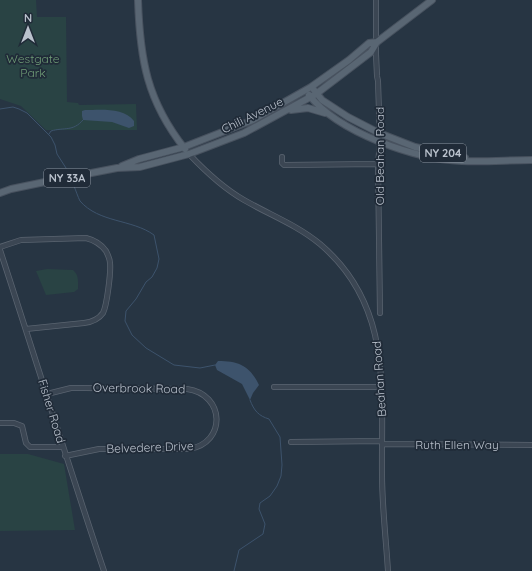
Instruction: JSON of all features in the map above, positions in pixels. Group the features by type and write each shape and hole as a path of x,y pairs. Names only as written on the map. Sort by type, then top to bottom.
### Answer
{"main road":[{"path":"138,0 141,46 146,76 158,108 173,134 189,154"},
{"name":"Chili Avenue","path":"0,193 117,168 140,167 189,154 244,133 313,95 371,52 377,42 430,0"},
{"name":"Chili Avenue","path":"117,168 139,159 184,147 253,120 308,89 349,60 369,43 377,42"},
{"path":"308,89 330,114"},
{"name":"NY 204","path":"313,95 348,117 379,133 415,147 474,161"},
{"name":"NY 204","path":"285,111 308,108 330,114 360,133 380,142 414,153 443,160 463,162 532,160"}],"street":[{"name":"Old Beahan Road","path":"376,0 380,142 378,164 380,313"},
{"name":"Beahan Road","path":"189,154 229,190 293,225 315,240 344,268 365,303 372,320 378,345 382,387 382,478 388,571"},
{"path":"282,157 282,163 284,165 378,164"},
{"path":"0,247 22,240 86,238 99,244 106,250 110,258 106,305 98,318 91,322 26,329"},
{"name":"Fisher Road","path":"0,250 47,394 62,447 104,571"},
{"path":"274,387 382,387"},
{"name":"Overbrook Road","path":"47,394 71,388 187,389 202,393 209,398 214,405 217,416"},
{"name":"Belvedere Drive","path":"65,456 99,449 197,448 214,433 217,416"},
{"path":"0,423 14,423 22,426 28,446 62,447"},
{"name":"Ruth Ellen Way","path":"291,442 532,445"}],"green space":[{"name":"Westgate Park","path":"0,0 36,0 37,17 66,17 67,102 78,103 79,105 136,104 137,130 46,130 21,106 0,99"},
{"path":"47,269 73,270 77,276 78,289 74,292 46,295 36,271"},
{"path":"0,454 28,454 64,464 75,530 0,531"}],"water":[{"path":"82,111 118,111 130,117 134,121 134,126 129,128 112,122 83,120"},
{"path":"218,361 238,364 248,369 252,373 259,385 250,400 242,384 217,370 215,365"}],"waterway":[{"path":"0,109 13,107 27,113 51,137 57,154 66,168"},
{"path":"49,134 51,131 72,128 83,120"},
{"path":"74,186 80,201 96,213 136,226 154,235 159,259 157,268 152,277 146,282 136,299 126,311 125,321 132,335 146,348 174,365 200,368 215,365"},
{"path":"234,571 239,550 263,534 265,524 259,509 260,503 270,496 277,486 281,476 282,465 280,437 269,419 257,412 250,400"}]}
